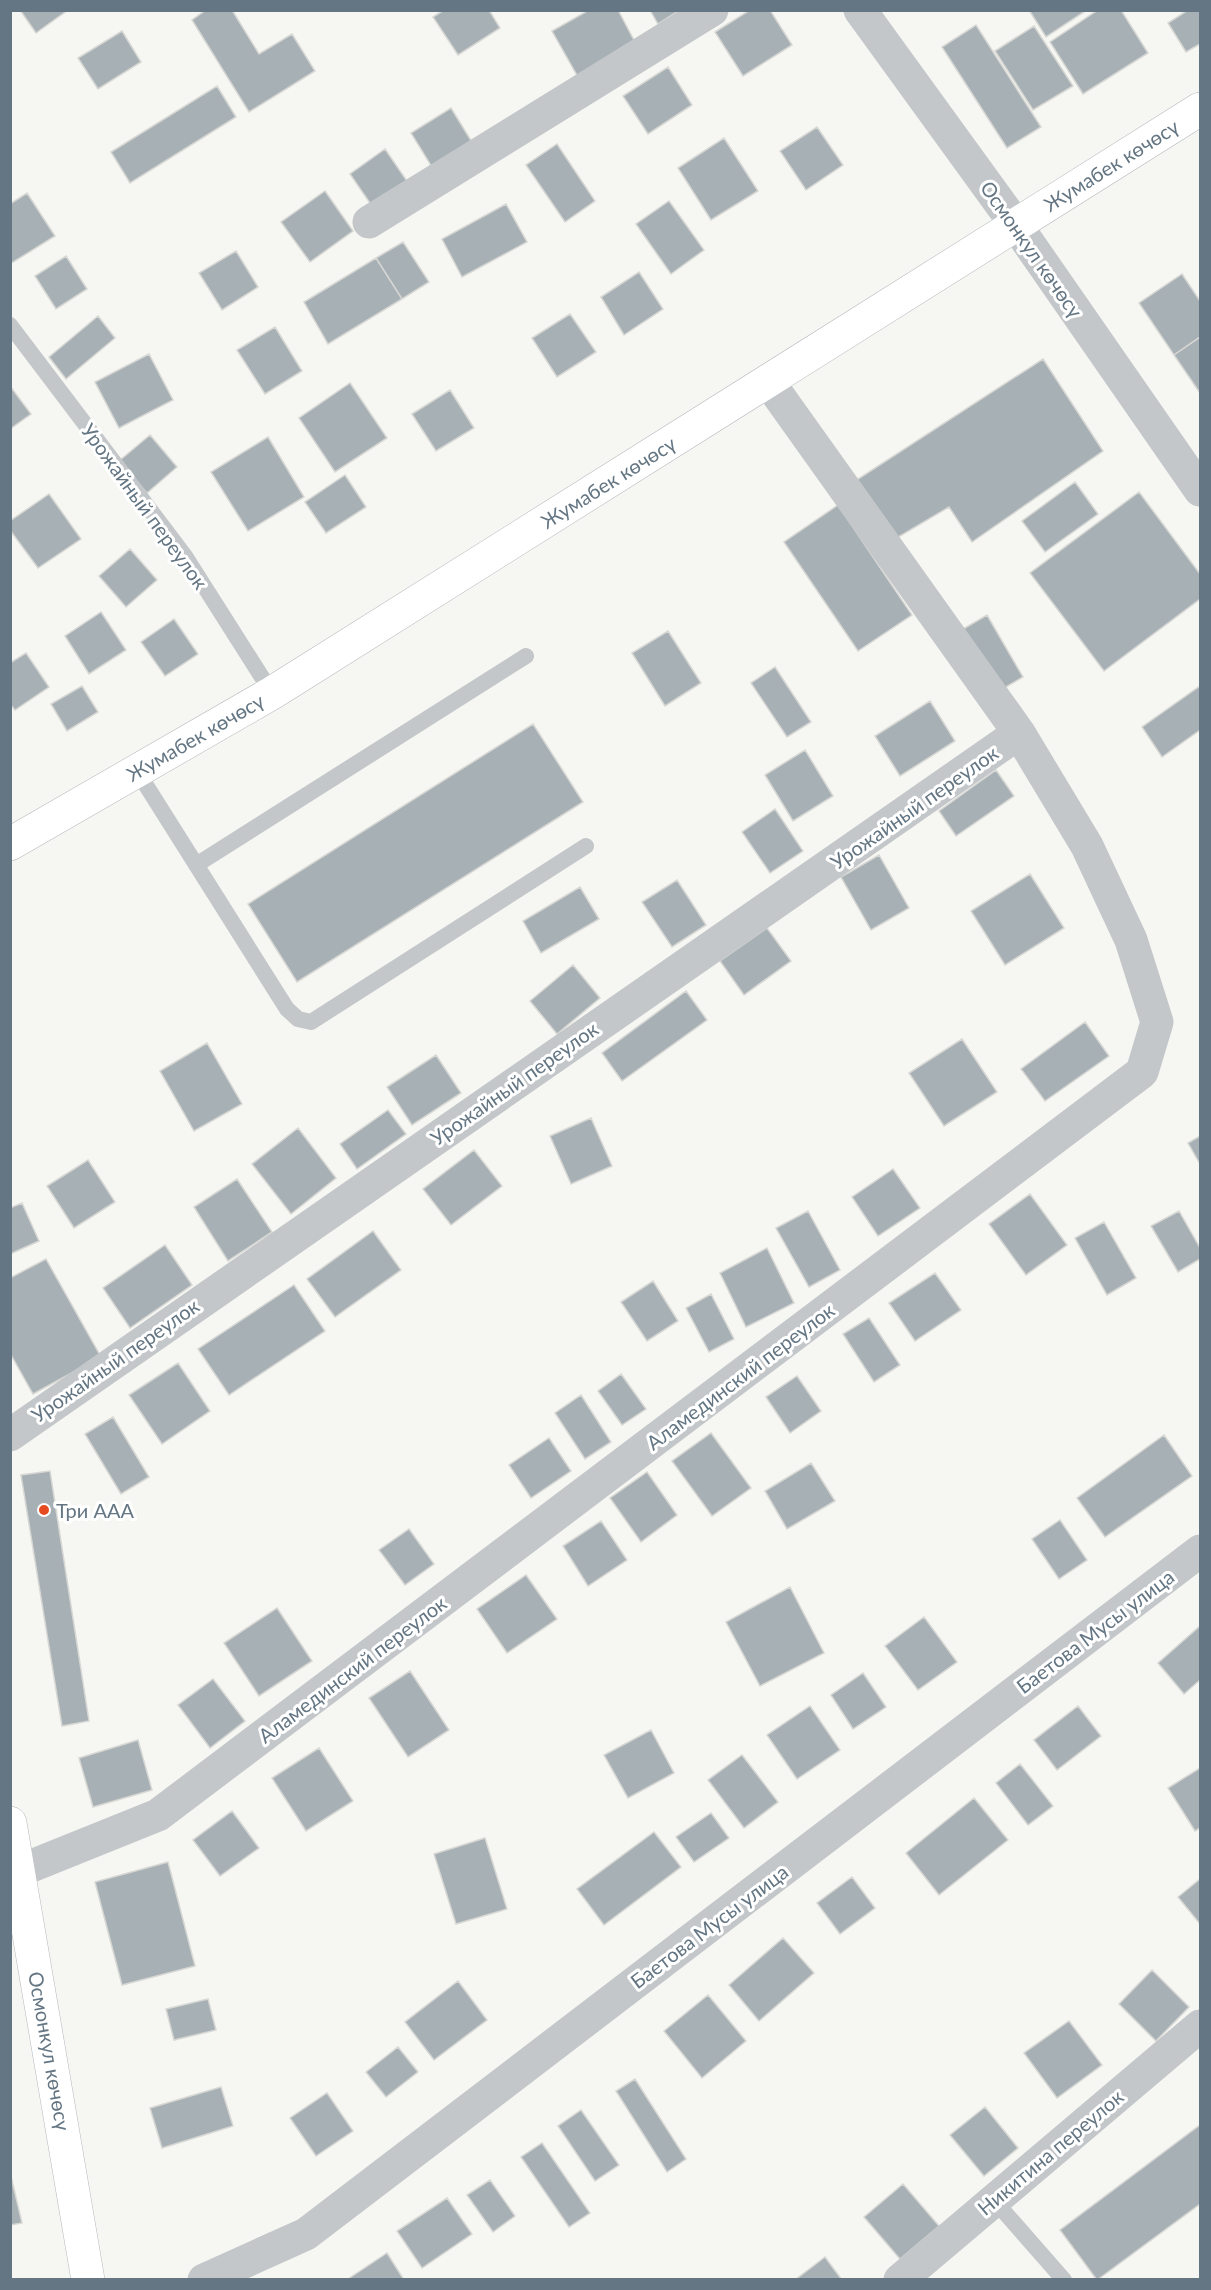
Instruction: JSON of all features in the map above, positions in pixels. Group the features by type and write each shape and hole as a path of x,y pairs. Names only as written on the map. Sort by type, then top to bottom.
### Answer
{"street":[{"path":"369,222 712,10"},
{"name":"Осмонкул көчөсү","path":"860,10 1016,225 1200,490"},
{"name":"Жумабек көчөсү","path":"10,844 272,693 1200,109"},
{"name":"Аламединский переулок","path":"18,1889 158,1815 1142,1072 1157,1022 1131,940 1087,846 1019,734 768,381"},
{"name":"Урожайный переулок","path":"10,1435 1019,734"},
{"name":"Баетова Мусы улица","path":"204,2280 306,2234 1200,1551"},
{"name":"Осмонкул көчөсү","path":"10,1823 18,1889 88,2280"},
{"name":"Никитина переулок","path":"900,2280 1200,2026"}],"lane":[{"name":"Урожайный переулок","path":"10,325 185,556 272,693"},
{"path":"196,865 526,656"},
{"path":"137,771 287,1009 298,1019 311,1022 586,846"},
{"path":"993,2199 1064,2280"}],"building":[{"path":"20,10 68,10 36,33"},
{"path":"206,10 232,10 259,54 292,34 315,71 249,112 192,20"},
{"path":"444,10 489,10 500,28 458,55 433,17"},
{"path":"589,10 618,10 636,44 578,77 552,31"},
{"path":"650,10 680,10 658,24"},
{"path":"750,10 770,10 792,45 743,76 715,32"},
{"path":"1029,10 1087,10 1046,37"},
{"path":"1098,10 1121,10 1148,53 1083,94 1050,42"},
{"path":"1188,10 1200,10 1200,44 1186,52 1168,23"},
{"path":"976,25 1041,127 1007,148 942,47"},
{"path":"1034,26 1073,86 1033,110 995,51"},
{"path":"122,31 141,62 98,89 78,58"},
{"path":"668,67 692,105 648,134 623,96"},
{"path":"217,86 236,117 130,183 111,152"},
{"path":"451,108 475,147 435,172 411,133"},
{"path":"817,127 843,165 806,190 780,151"},
{"path":"724,138 758,191 711,220 678,168"},
{"path":"557,144 595,201 565,222 526,165"},
{"path":"385,149 409,184 374,209 350,174"},
{"path":"325,191 353,231 310,262 281,222"},
{"path":"27,193 55,236 10,264 10,204"},
{"path":"669,201 704,250 671,274 636,224"},
{"path":"506,204 527,242 462,277 442,239"},
{"path":"403,242 429,282 402,299 376,258"},
{"path":"236,251 258,287 222,310 199,273"},
{"path":"66,256 87,289 56,309 35,276"},
{"path":"376,258 402,299 328,344 304,302"},
{"path":"639,272 663,309 624,335 601,297"},
{"path":"1182,274 1200,301 1200,337 1174,355 1139,303"},
{"path":"570,314 596,352 557,377 532,338"},
{"path":"98,316 115,338 66,379 49,357"},
{"path":"275,327 302,371 265,394 237,350"},
{"path":"1200,337 1200,393 1174,355"},
{"path":"149,354 173,400 119,428 95,382"},
{"path":"1043,359 1103,451 972,542 949,507 895,539 855,481"},
{"path":"350,383 387,438 335,472 299,418"},
{"path":"10,386 31,414 10,429"},
{"path":"450,390 474,428 436,451 412,414"},
{"path":"150,435 177,467 147,493 119,461"},
{"path":"268,437 304,497 248,531 211,472"},
{"path":"345,475 366,507 326,533 305,502"},
{"path":"1075,482 1098,514 1045,552 1022,521"},
{"path":"1139,492 1200,574 1200,599 1104,671 1030,573"},
{"path":"49,494 81,539 38,568 10,530 10,521"},
{"path":"838,505 912,615 858,651 784,542"},
{"path":"130,549 157,580 126,607 99,576"},
{"path":"101,612 126,650 89,674 65,636"},
{"path":"987,615 1023,677 994,694 958,632"},
{"path":"174,619 198,654 165,676 141,642"},
{"path":"668,631 701,683 665,706 632,653"},
{"path":"26,653 49,687 15,710 10,704 10,663"},
{"path":"775,667 811,722 787,737 751,683"},
{"path":"82,686 98,712 67,731 51,704"},
{"path":"1200,686 1200,730 1162,757 1142,727"},
{"path":"930,701 955,741 900,776 875,736"},
{"path":"533,724 583,802 297,982 248,904"},
{"path":"805,750 833,796 793,821 765,775"},
{"path":"996,770 1014,796 956,836 939,811"},
{"path":"775,809 803,851 770,873 742,832"},
{"path":"879,855 909,908 871,930 841,877"},
{"path":"1030,874 1064,928 1005,965 971,911"},
{"path":"677,880 706,925 672,947 642,902"},
{"path":"580,887 599,919 541,953 523,921"},
{"path":"767,928 791,961 744,995 720,961"},
{"path":"573,965 600,998 557,1034 530,1001"},
{"path":"686,991 707,1020 622,1081 602,1053"},
{"path":"1085,1022 1109,1056 1045,1101 1021,1069"},
{"path":"962,1039 997,1092 944,1126 909,1073"},
{"path":"207,1043 242,1104 194,1131 160,1071"},
{"path":"436,1055 461,1093 412,1125 387,1087"},
{"path":"388,1110 406,1134 357,1169 340,1144"},
{"path":"591,1118 612,1166 571,1184 550,1136"},
{"path":"298,1128 336,1178 291,1214 252,1164"},
{"path":"1200,1136 1200,1164 1188,1143"},
{"path":"474,1150 502,1186 451,1225 423,1189"},
{"path":"88,1160 115,1202 74,1228 47,1186"},
{"path":"893,1169 920,1208 878,1236 852,1197"},
{"path":"237,1179 272,1232 228,1261 194,1207"},
{"path":"1030,1194 1067,1245 1026,1275 989,1224"},
{"path":"22,1203 39,1241 10,1254 10,1208"},
{"path":"808,1211 840,1270 809,1287 776,1228"},
{"path":"1179,1211 1200,1248 1200,1259 1178,1272 1151,1226"},
{"path":"1104,1222 1136,1278 1107,1295 1075,1238"},
{"path":"373,1231 401,1270 335,1317 307,1279"},
{"path":"165,1245 192,1285 130,1328 103,1288"},
{"path":"767,1248 794,1303 746,1327 720,1273"},
{"path":"46,1259 101,1357 33,1394 10,1353 10,1278"},
{"path":"935,1273 961,1310 915,1341 889,1303"},
{"path":"653,1281 678,1321 647,1341 621,1302"},
{"path":"294,1285 325,1331 229,1395 198,1349"},
{"path":"711,1294 734,1339 709,1352 686,1308"},
{"path":"869,1318 900,1365 874,1382 843,1334"},
{"path":"178,1363 210,1411 162,1444 129,1395"},
{"path":"621,1374 646,1409 622,1425 598,1391"},
{"path":"797,1376 821,1411 790,1433 766,1397"},
{"path":"581,1395 611,1442 585,1459 555,1413"},
{"path":"113,1417 149,1477 121,1494 85,1434"},
{"path":"711,1433 751,1488 712,1516 672,1461"},
{"path":"1164,1435 1192,1476 1105,1537 1077,1498"},
{"path":"549,1438 571,1471 531,1498 509,1465"},
{"path":"811,1463 835,1501 787,1529 765,1491"},
{"path":"50,1471 89,1721 62,1726 21,1475"},
{"path":"647,1472 677,1515 641,1542 610,1498"},
{"path":"1060,1520 1087,1560 1059,1579 1032,1539"},
{"path":"601,1521 627,1560 588,1586 563,1546"},
{"path":"409,1529 434,1564 405,1585 379,1550"},
{"path":"526,1575 557,1619 507,1653 477,1609"},
{"path":"790,1587 824,1653 760,1686 726,1622"},
{"path":"277,1608 312,1661 259,1696 224,1643"},
{"path":"924,1617 957,1662 918,1690 885,1646"},
{"path":"1200,1626 1200,1680 1184,1694 1158,1663"},
{"path":"410,1671 449,1730 408,1757 369,1698"},
{"path":"863,1673 886,1707 853,1729 831,1695"},
{"path":"213,1679 245,1721 210,1748 178,1705"},
{"path":"810,1706 840,1750 797,1779 767,1735"},
{"path":"1078,1706 1101,1736 1057,1770 1034,1740"},
{"path":"651,1730 674,1773 628,1798 604,1755"},
{"path":"138,1740 152,1790 93,1807 79,1758"},
{"path":"319,1748 353,1801 306,1831 272,1778"},
{"path":"742,1755 778,1802 744,1828 708,1780"},
{"path":"1020,1764 1053,1806 1028,1825 996,1783"},
{"path":"1200,1768 1200,1828 1195,1831 1168,1788"},
{"path":"974,1798 1008,1840 939,1895 906,1853"},
{"path":"232,1811 259,1848 220,1876 193,1840"},
{"path":"711,1813 729,1838 694,1862 676,1837"},
{"path":"654,1832 681,1867 604,1925 577,1889"},
{"path":"485,1838 507,1909 456,1924 434,1854"},
{"path":"168,1862 195,1966 122,1985 95,1882"},
{"path":"852,1877 875,1908 840,1934 817,1903"},
{"path":"1200,1879 1200,1924 1178,1897"},
{"path":"783,1938 814,1973 759,2021 729,1985"},
{"path":"1152,1970 1189,2007 1156,2041 1119,2004"},
{"path":"458,1981 487,2020 434,2060 405,2022"},
{"path":"708,1995 746,2041 702,2078 664,2031"},
{"path":"208,1999 216,2030 174,2040 166,2009"},
{"path":"1069,2021 1102,2065 1057,2098 1024,2053"},
{"path":"398,2047 418,2072 386,2097 366,2072"},
{"path":"635,2079 686,2159 667,2172 616,2091"},
{"path":"221,2087 233,2126 162,2148 150,2108"},
{"path":"327,2093 353,2131 316,2156 290,2118"},
{"path":"985,2107 1018,2148 984,2176 950,2135"},
{"path":"581,2110 619,2165 595,2181 558,2126"},
{"path":"1200,2125 1200,2204 1097,2280 1060,2230"},
{"path":"542,2143 590,2213 569,2227 521,2157"},
{"path":"10,2172 22,2223 10,2225"},
{"path":"490,2180 515,2216 493,2232 467,2195"},
{"path":"903,2184 939,2226 900,2259 864,2217"},
{"path":"447,2198 472,2234 422,2268 397,2231"},
{"path":"387,2253 404,2280 348,2279"},
{"path":"825,2257 842,2280 795,2280"}],"place":[{"name":"Три ААА","path":"44,1510"}]}
